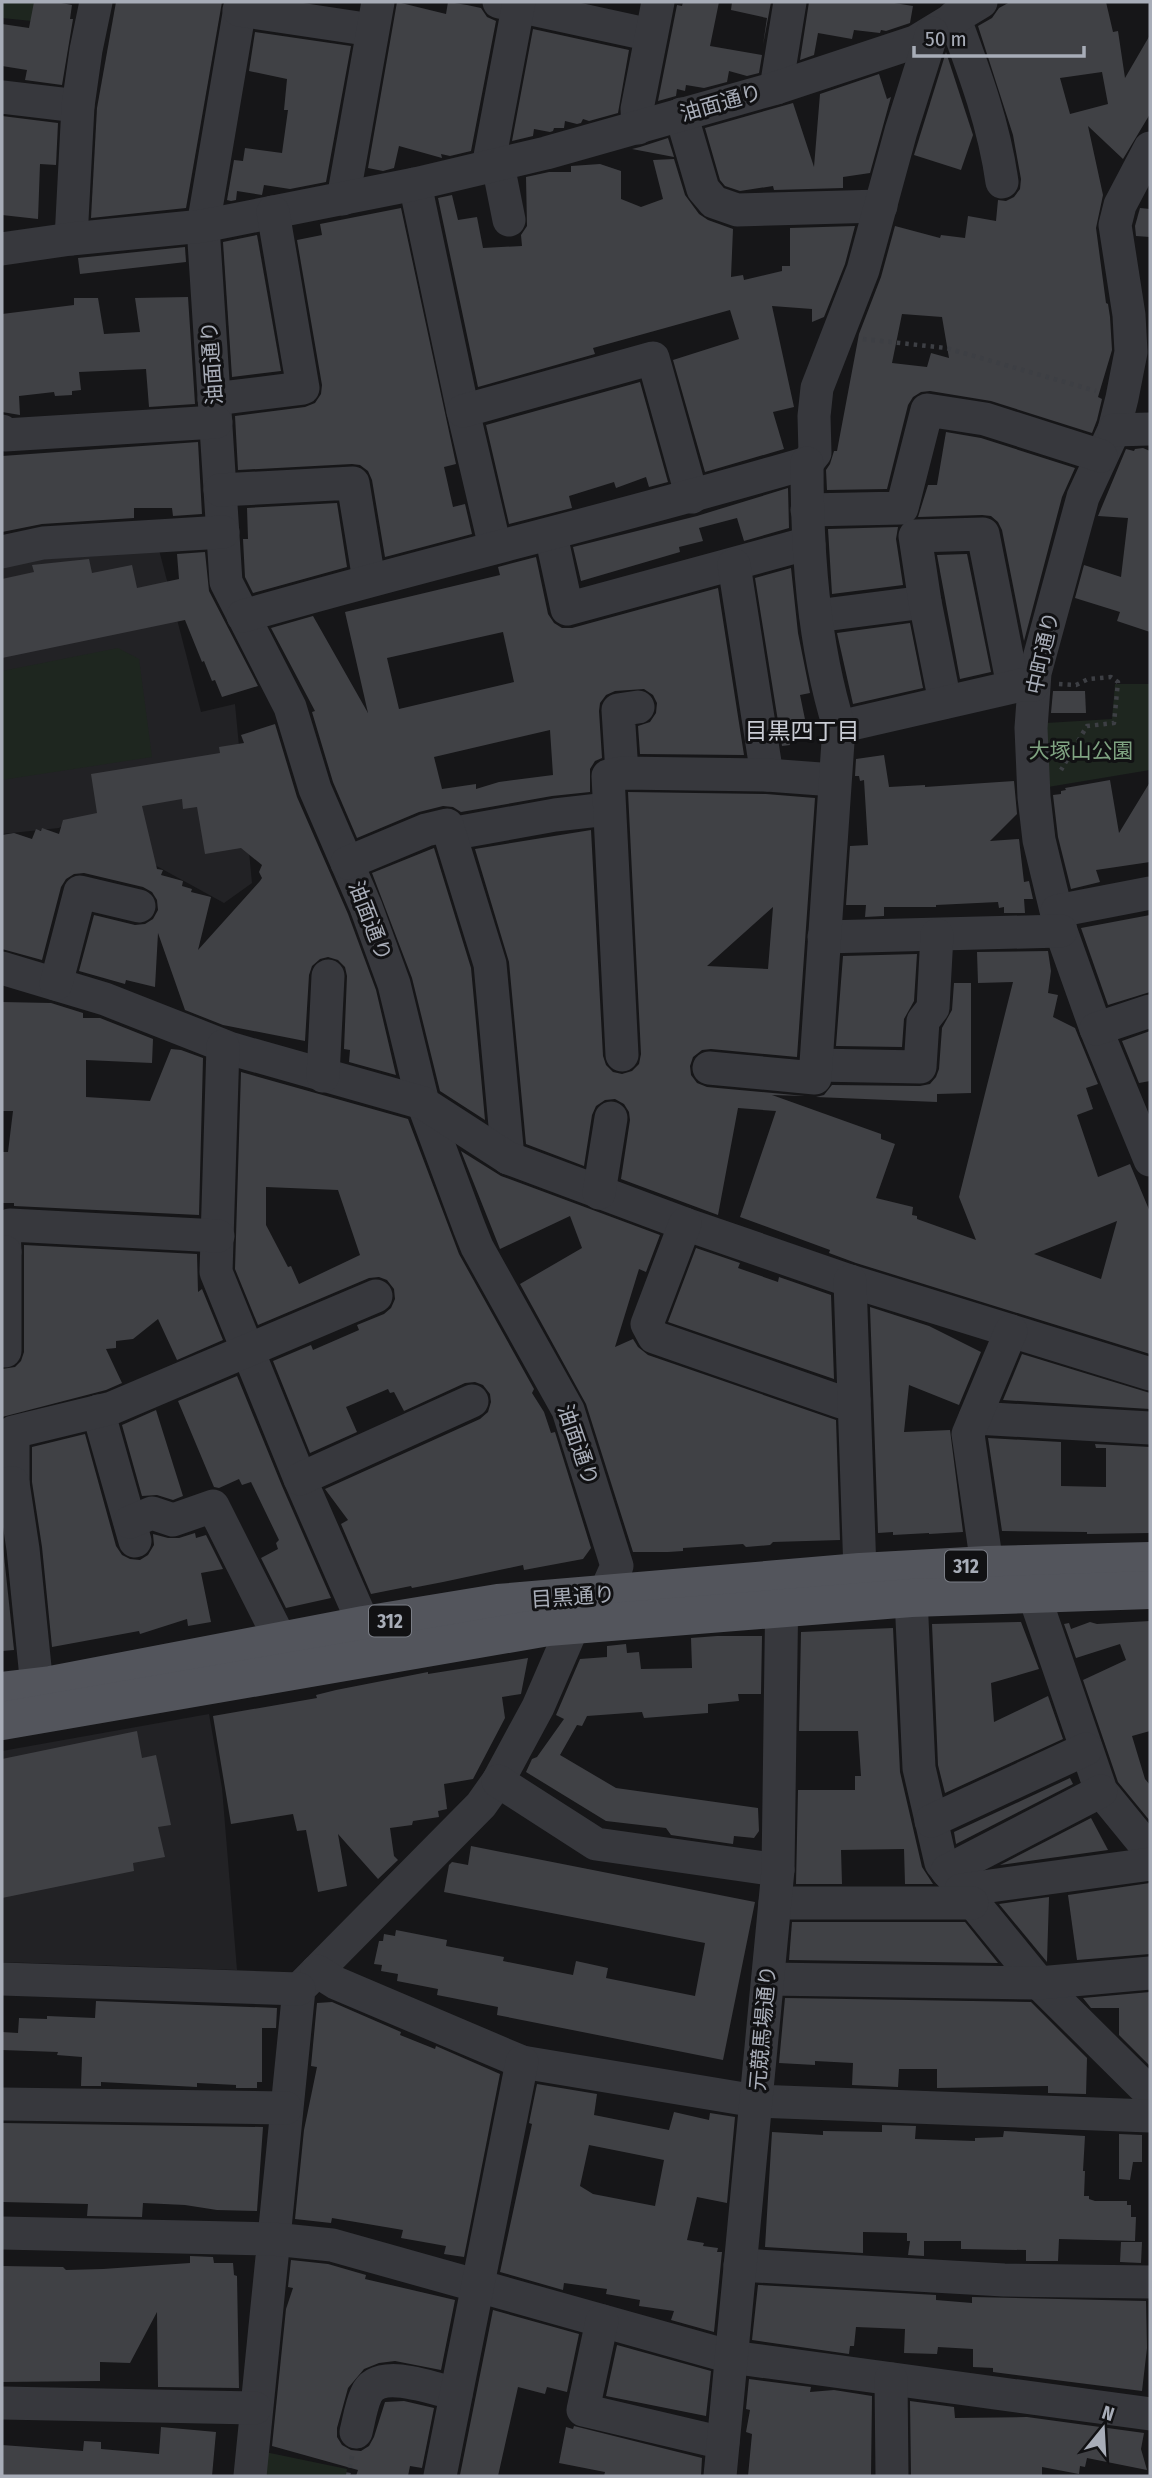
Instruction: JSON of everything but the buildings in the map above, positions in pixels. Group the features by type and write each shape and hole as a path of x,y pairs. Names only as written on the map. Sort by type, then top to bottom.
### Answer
{"main road":[{"name":"目黒通り","path":"2,1721 548,1627 783,1593 860,1572 1150,1560"},
{"name":"目黒通り","path":"19,1689 363,1625 498,1603 604,1595 783,1593 911,1598 1150,1590"}],"street":[{"path":"71,239 78,106 96,2"},
{"path":"638,128 636,119 658,2"},
{"path":"776,88 790,2"},
{"path":"509,220 493,166 512,3 651,35"},
{"path":"203,226 240,6 375,16 343,199"},
{"path":"956,17 997,147 1002,182"},
{"path":"243,617 369,580 692,497 807,463 816,453 814,416 817,388 863,270 901,131 956,17"},
{"name":"油面通り","path":"2,249 203,226 493,166 776,88 915,42 956,17"},
{"path":"2,97 78,106"},
{"path":"681,114 704,189 714,202 737,210 881,206"},
{"name":"中町通り","path":"1148,156 1120,205 1115,225 1129,315 1131,352 1122,398 1107,443 1083,497 1027,685 1039,840 1059,921 1096,1029 1150,1160"},
{"path":"415,184 495,547"},
{"path":"2,431 5,435 215,411 303,388 273,212"},
{"name":"油面通り","path":"203,226 226,582 290,707 315,789 366,907 394,984 423,1103 477,1247 568,1409 617,1566 604,1595"},
{"path":"463,411 653,358 692,497"},
{"path":"807,510 902,508 927,410 1107,443 1150,429"},
{"path":"807,463 808,545 816,616 828,692 839,727 816,1072"},
{"path":"220,490 353,484 369,580"},
{"path":"2,552 43,544 223,532"},
{"path":"839,727 1027,685 983,534 915,536 945,702"},
{"path":"551,535 567,609 808,545"},
{"path":"734,565 767,775"},
{"path":"816,616 925,602"},
{"path":"622,773 618,710 638,707"},
{"path":"622,1055 608,776 622,773 767,775 834,780"},
{"path":"450,834 555,815 608,809"},
{"path":"347,863 426,830 447,825 490,964 508,1157"},
{"path":"56,984 80,892 139,906"},
{"path":"824,937 937,935 1059,921 1150,893"},
{"path":"709,1068 816,1072 920,1067 923,1021 933,1008 937,935"},
{"path":"2,968 105,999 223,1046 423,1103 508,1157 599,1194 850,1281 1150,1374"},
{"path":"323,1076 328,976"},
{"path":"1096,1029 1150,1011"},
{"path":"223,1046 216,1272 363,1625"},
{"path":"599,1194 611,1118"},
{"path":"5,1350 3,1252 4,1230 10,1224 218,1236"},
{"path":"685,1224 647,1324 654,1337 841,1402 854,1400"},
{"path":"850,1281 860,1572"},
{"path":"19,1689 23,1549 7,1484 12,1432 112,1408 376,1296"},
{"path":"987,1565 968,1434 1011,1331"},
{"path":"300,1479 472,1401"},
{"path":"98,1411 132,1531 152,1513 173,1520 214,1506 281,1641"},
{"path":"975,1418 1150,1428"},
{"name":"元競馬場通り","path":"720,2476 778,1870 783,1593"},
{"path":"250,2476 286,2108 308,1980 481,1805 498,1781 538,1707 574,1624 604,1595"},
{"path":"1034,1595 1101,1791 1150,1851"},
{"path":"911,1598 919,1769 942,1863 1039,1983 1150,2093"},
{"path":"931,1821 1086,1749"},
{"path":"498,1781 596,1844 778,1870"},
{"path":"960,1888 1101,1791"},
{"path":"775,1903 960,1888 1150,1864"},
{"path":"768,1979 1039,1983 1150,1973"},
{"path":"2,1979 308,1980 336,1983 522,2062 756,2101 1150,2116"},
{"path":"440,2476 522,2062"},
{"path":"2,2104 286,2108"},
{"path":"2,2233 273,2239 332,2245 731,2357 1150,2414"},
{"path":"740,2265 1004,2280 1150,2282"},
{"path":"602,2321 583,2410 723,2443"},
{"path":"356,2432 366,2392 378,2381 396,2379 456,2395"},
{"path":"891,2379 892,2476"},
{"path":"2,2403 255,2408"}],"path":[{"path":"838,336 946,348 1122,398"},
{"path":"1027,685 1076,685 1087,679 1111,677 1118,682 1114,723 1087,726 1056,778 1033,780"}],"shaded area":[{"path":"158,546 201,712 235,704 252,883 224,903 71,819 59,828 2,834 2,565 45,552"},
{"path":"209,1714 222,1788 237,1970 2,1962 2,1751"}],"green space":[{"path":"2,2 36,2 32,21 2,18"},
{"path":"118,648 139,659 152,757 2,780 2,671"},
{"name":"大塚山公園","path":"1115,684 1150,684 1150,770 1048,787 1046,723 1112,719"},
{"path":"265,2452 347,2469 346,2476 264,2476"}],"district":[{"name":"目黒四丁目","path":"802,731"}]}
